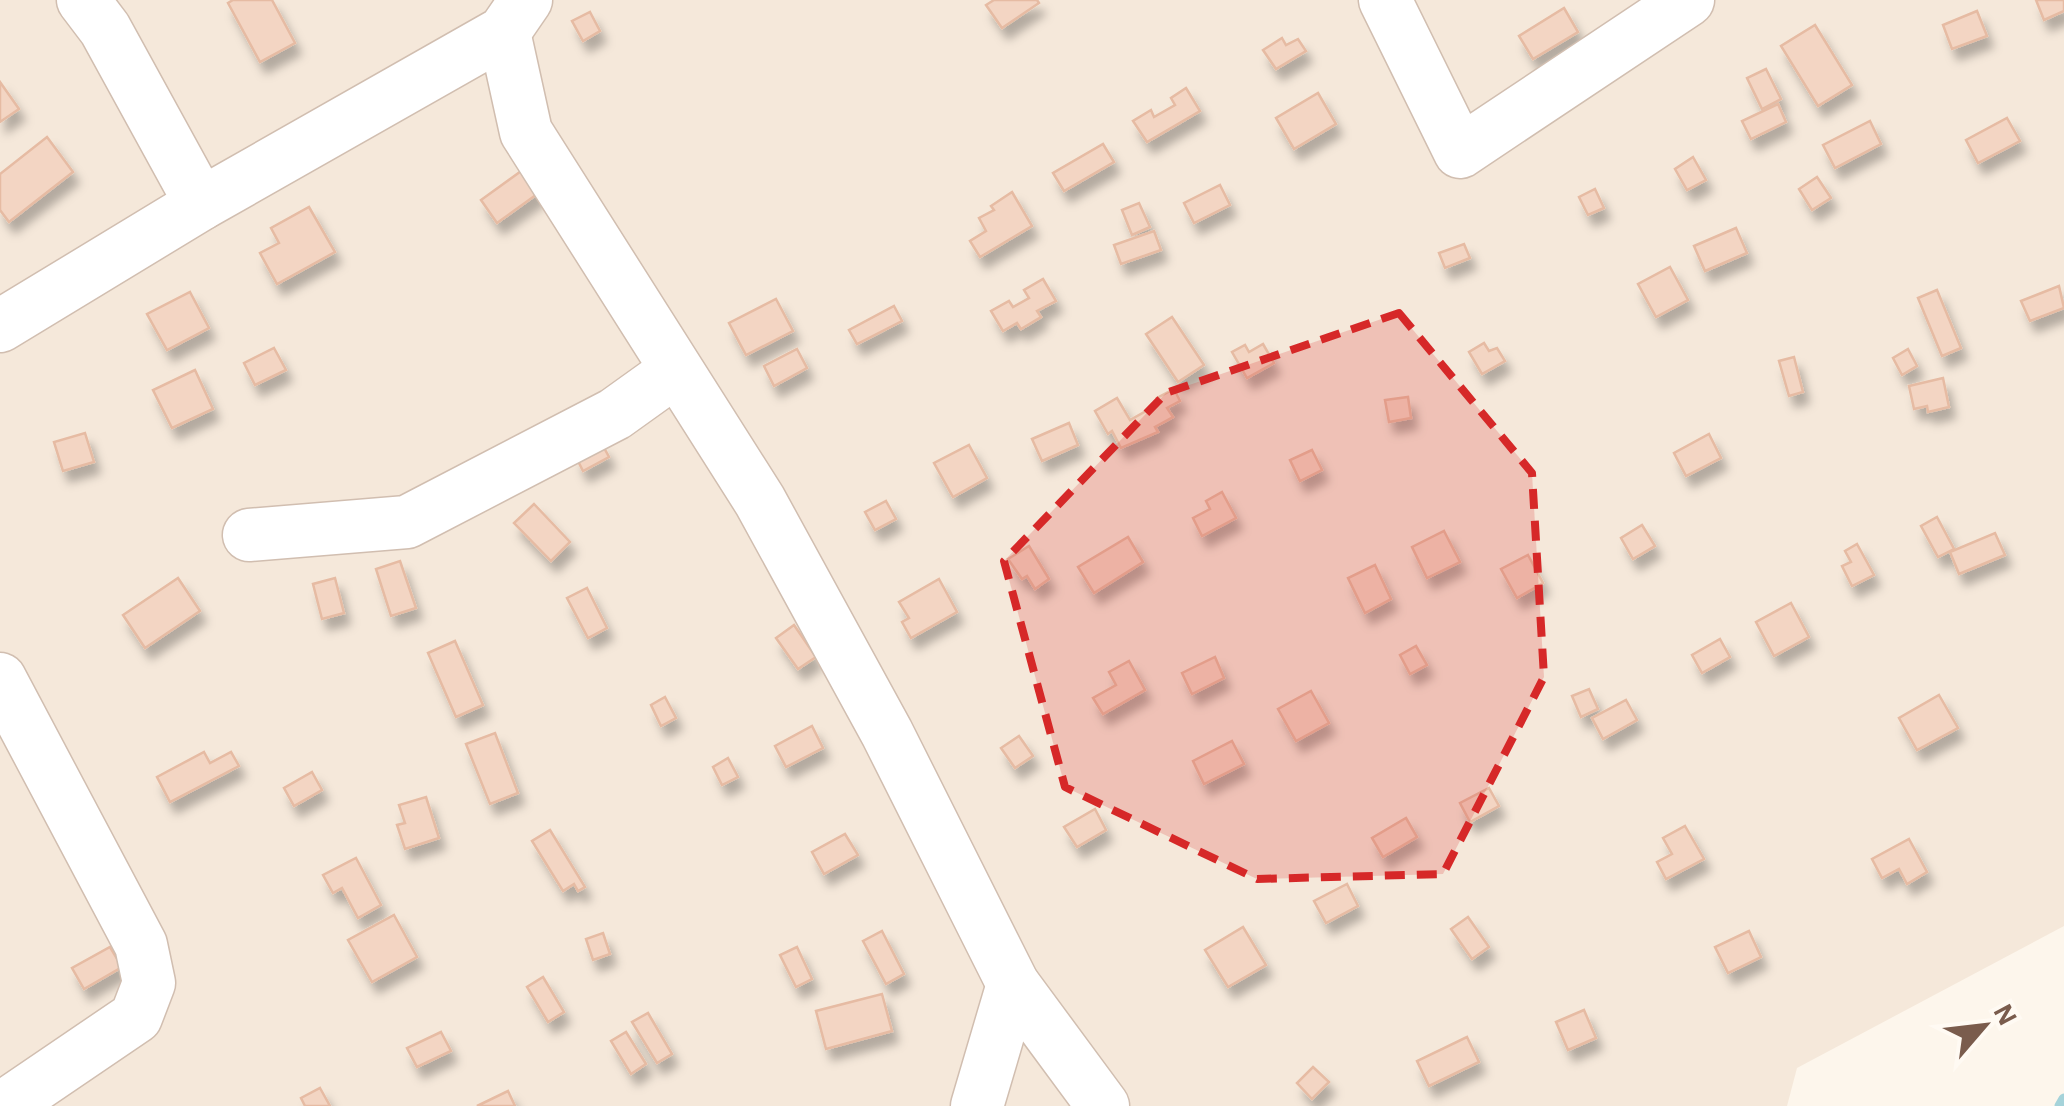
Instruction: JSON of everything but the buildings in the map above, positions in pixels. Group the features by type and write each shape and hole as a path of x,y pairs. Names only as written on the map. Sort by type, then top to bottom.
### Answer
{"street":[{"path":"82,0 105,29 201,204"},
{"path":"1385,0 1460,152 1688,0"},
{"path":"0,326 515,16 526,132 769,518 887,733 1013,984 1103,1106"},
{"path":"249,535 407,522 615,414 676,372"},
{"path":"0,680 141,944 149,983 136,1016 6,1106"},
{"path":"977,1106 1013,984"}],"highlighted area":[{"path":"1399,313 1532,473 1544,677 1443,874 1257,879 1065,787 1004,561 1166,393"}],"shaded area":[{"path":"0,0 2064,0 2064,926 1797,1068 1787,1106 0,1106"}],"waterway":[{"path":"2060,1106 2064,1099"}]}
